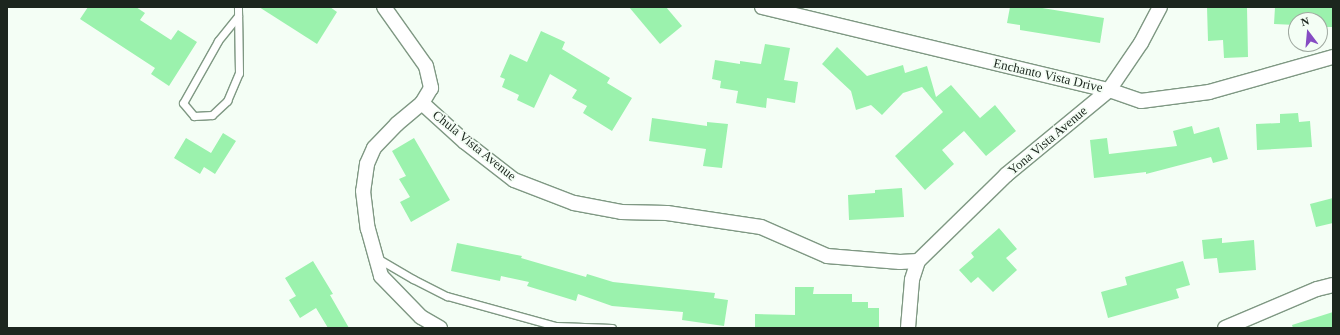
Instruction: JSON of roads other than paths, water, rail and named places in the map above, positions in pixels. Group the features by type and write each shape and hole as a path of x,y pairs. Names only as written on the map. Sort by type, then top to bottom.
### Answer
{"street":[{"path":"384,7 426,66 431,88 422,103"},
{"name":"Enchanto Vista Drive","path":"762,7 1109,90 1141,101 1209,92 1333,57"},
{"name":"Yona Vista Avenue","path":"918,261 1006,175 1109,90 1141,43 1160,7"},
{"name":"Chula Vista Avenue","path":"440,328 421,317 381,276 368,229 363,191 367,164 374,148 397,124 422,103 465,142 514,180 574,203 621,212 667,212 760,227 827,256 900,262 918,261"},
{"path":"908,328 912,280 918,261"},
{"path":"1225,328 1317,289 1333,284"}],"lane":[{"path":"238,7 239,73 227,101 212,115 194,116 183,103 218,41 238,16"},
{"path":"376,257 413,279 447,296 556,326 612,328"}]}
